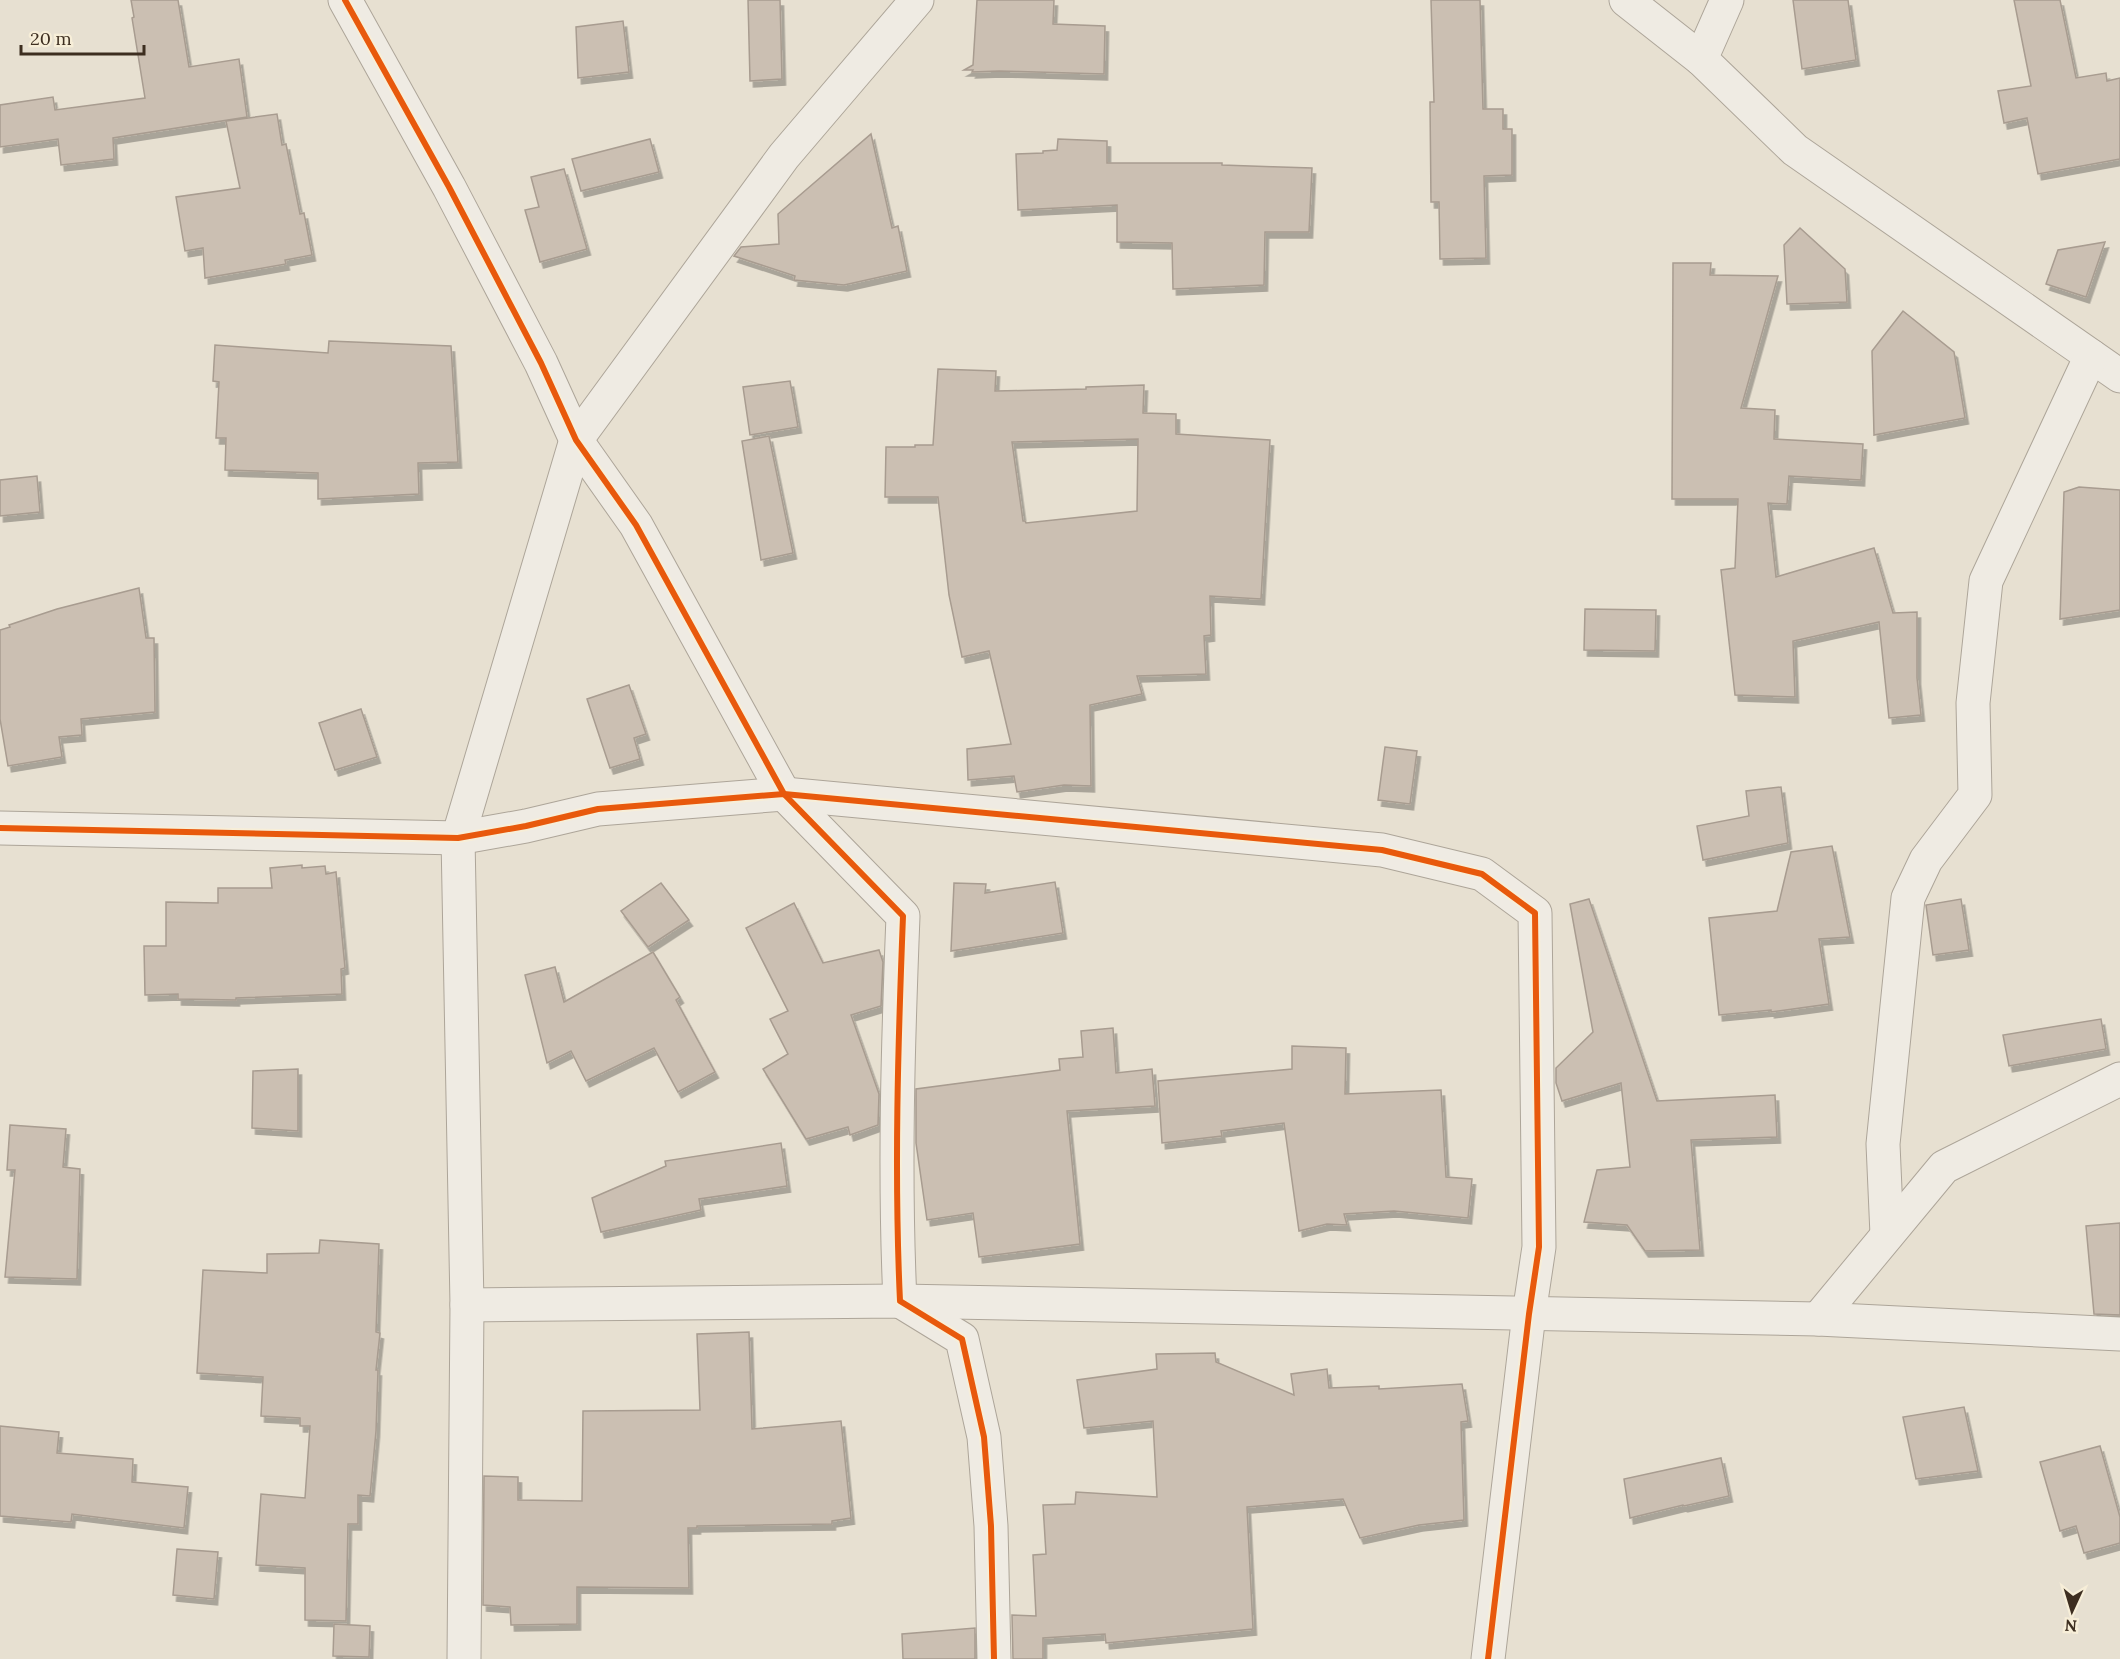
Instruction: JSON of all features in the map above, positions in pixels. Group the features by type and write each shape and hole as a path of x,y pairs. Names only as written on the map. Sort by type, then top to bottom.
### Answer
{"street":[{"path":"345,0 449,187 541,363 576,440 636,525 784,794 903,916 896,1215 900,1301"},
{"path":"464,1659 467,1305 458,838 576,440 784,156 917,0"},
{"path":"1626,0 1701,59 1796,150 2120,376"},
{"path":"1701,59 1727,0"},
{"path":"1887,1235 1883,1144 1908,898 1926,860 1975,795 1973,703 1986,581 2091,356"},
{"path":"0,828 458,838 526,826 598,808 784,794 1382,850 1482,874 1535,913 1539,1246 1528,1314 1488,1659"},
{"path":"1818,1319 1944,1167 2120,1079"},
{"path":"900,1301 962,1339 984,1437 991,1526 994,1659"},
{"path":"467,1305 900,1301 1818,1319 2120,1334"}],"building":[{"path":"131,0 178,0 189,67 239,59 247,117 113,138 114,159 61,165 58,139 0,147 0,105 53,97 55,110 145,98"},
{"path":"748,0 780,0 782,79 750,81"},
{"path":"977,0 1054,0 1053,24 1105,26 1104,74 964,70 973,65"},
{"path":"1431,0 1480,0 1483,109 1503,109 1503,129 1512,129 1512,175 1484,176 1486,258 1440,259 1439,202 1431,202 1430,102 1434,102"},
{"path":"1793,0 1848,0 1856,60 1802,69"},
{"path":"2014,0 2060,0 2076,78 2106,73 2107,81 2120,78 2120,159 2038,174 2027,118 2004,123 1998,91 2031,86"},
{"path":"623,21 629,72 578,78 576,27"},
{"path":"277,114 282,145 286,144 300,214 304,213 312,255 285,260 286,264 205,278 203,248 185,251 176,197 240,188 226,121"},
{"path":"871,134 892,228 898,226 907,271 844,285 794,280 795,276 734,256 741,247 779,244 778,214"},
{"path":"650,139 659,172 581,191 572,159"},
{"path":"1058,139 1107,141 1107,163 1222,163 1222,165 1312,168 1309,232 1265,232 1264,285 1173,289 1172,243 1117,242 1117,205 1018,210 1016,154 1057,150"},
{"path":"564,169 587,249 540,262 525,210 539,207 531,177"},
{"path":"1800,228 1845,269 1847,302 1787,304 1784,245"},
{"path":"2105,242 2086,297 2046,284 2058,250"},
{"path":"1673,263 1711,263 1710,275 1778,276 1741,408 1775,410 1774,439 1863,444 1861,480 1789,476 1787,504 1768,503 1776,577 1874,548 1893,613 1917,612 1917,678 1921,715 1889,718 1879,622 1793,641 1795,697 1735,695 1721,570 1735,568 1738,499 1672,499"},
{"path":"1903,311 1954,352 1965,418 1874,435 1872,351"},
{"path":"329,341 451,346 458,462 418,463 419,494 318,499 318,473 225,470 226,438 216,438 219,382 213,381 215,345 328,353"},
{"path":"938,369 996,371 995,391 1144,385 1143,413 1176,414 1176,434 1270,440 1261,599 1210,596 1211,635 1204,636 1206,674 1137,676 1142,694 1090,705 1091,786 1064,785 1017,792 1014,776 968,780 967,749 1011,744 989,651 962,657 949,595 938,497 885,497 886,447 933,445","holes":["1138,439 1137,511 1026,523 1023,521 1012,442"]},
{"path":"790,381 798,427 750,435 743,387"},
{"path":"769,436 793,553 761,560 742,441"},
{"path":"37,476 40,512 0,516 0,480"},
{"path":"2079,487 2120,490 2120,610 2060,619 2064,492"},
{"path":"139,588 146,638 154,638 155,712 81,719 82,735 59,737 62,757 8,766 0,719 0,630 57,609"},
{"path":"1585,609 1656,610 1655,651 1584,650"},
{"path":"629,685 646,734 634,738 640,759 610,768 587,699"},
{"path":"361,709 377,757 335,770 319,723"},
{"path":"1385,747 1417,751 1410,804 1378,800"},
{"path":"1781,787 1788,843 1703,860 1697,826 1749,816 1746,791"},
{"path":"1832,846 1850,937 1819,939 1829,1004 1771,1012 1771,1010 1719,1015 1709,918 1777,911 1791,852"},
{"path":"302,865 302,868 325,866 326,874 336,872 345,968 341,969 342,994 236,998 236,1000 178,999 178,994 145,995 144,946 166,946 166,902 218,903 218,888 272,888 270,868"},
{"path":"1055,882 1063,933 951,951 954,883 986,884 985,893"},
{"path":"661,883 689,920 648,947 621,911"},
{"path":"1589,899 1657,1101 1775,1095 1777,1137 1691,1140 1700,1250 1645,1251 1627,1225 1584,1222 1597,1170 1630,1167 1621,1083 1562,1101 1556,1083 1556,1068 1593,1032 1570,904"},
{"path":"1961,899 1969,950 1933,955 1926,905"},
{"path":"794,903 823,963 879,950 883,962 881,1006 851,1015 879,1094 878,1125 850,1135 848,1127 806,1139 763,1069 788,1054 770,1019 788,1011 746,928"},
{"path":"653,952 680,997 676,1000 715,1072 678,1092 654,1048 586,1081 571,1051 547,1063 525,975 555,967 564,1002"},
{"path":"2101,1019 2106,1049 2009,1066 2003,1035"},
{"path":"1113,1028 1116,1073 1152,1069 1155,1106 1067,1111 1080,1244 979,1257 973,1213 927,1220 916,1143 916,1089 1060,1070 1059,1059 1083,1057 1081,1031"},
{"path":"1292,1046 1346,1048 1345,1094 1441,1090 1446,1177 1472,1179 1468,1218 1394,1211 1344,1214 1347,1225 1327,1224 1299,1231 1284,1123 1221,1131 1222,1136 1162,1143 1158,1081 1292,1069"},
{"path":"298,1069 298,1131 252,1128 253,1071"},
{"path":"10,1125 66,1129 63,1167 80,1169 77,1279 5,1277 15,1170 7,1170"},
{"path":"781,1143 787,1186 699,1199 701,1210 601,1232 592,1198 666,1166 665,1161"},
{"path":"2120,1223 2120,1315 2094,1314 2086,1226"},
{"path":"320,1240 379,1244 376,1332 380,1333 376,1370 378,1370 376,1431 370,1496 358,1495 358,1524 348,1524 346,1621 305,1620 305,1568 256,1565 261,1494 305,1498 310,1426 300,1426 300,1418 261,1416 263,1377 197,1373 203,1270 267,1273 267,1254 319,1253"},
{"path":"749,1332 752,1429 841,1421 851,1518 832,1521 832,1524 688,1528 689,1588 577,1587 577,1624 511,1625 510,1607 483,1605 484,1476 518,1477 518,1500 582,1501 583,1411 700,1410 697,1334"},
{"path":"1215,1353 1216,1362 1294,1395 1291,1374 1327,1369 1329,1388 1379,1386 1379,1389 1462,1384 1468,1421 1461,1422 1464,1520 1419,1525 1360,1538 1343,1499 1247,1507 1253,1629 1106,1643 1105,1634 1043,1638 1043,1659 1013,1659 1012,1615 1036,1616 1033,1555 1046,1554 1043,1505 1075,1504 1076,1492 1157,1497 1153,1421 1084,1428 1077,1380 1157,1369 1156,1354"},
{"path":"1964,1407 1978,1471 1916,1479 1903,1417"},
{"path":"0,1426 59,1432 57,1453 133,1459 132,1482 188,1487 184,1528 72,1514 71,1522 0,1516"},
{"path":"2100,1446 2120,1517 2120,1543 2084,1553 2076,1526 2060,1531 2040,1462"},
{"path":"1721,1458 1729,1496 1630,1518 1624,1479"},
{"path":"177,1549 218,1552 214,1599 173,1595"},
{"path":"334,1624 370,1626 369,1657 333,1656"},
{"path":"975,1628 975,1659 903,1659 902,1634"}],"cycle path":[{"path":"345,0 449,187 541,363 576,440 636,525 784,794 903,916 897,1157 900,1301 962,1339 984,1437 991,1526 994,1659"},
{"path":"0,828 458,838 526,826 598,809 784,794 1382,850 1482,874 1535,913 1539,1247 1488,1659"}]}
